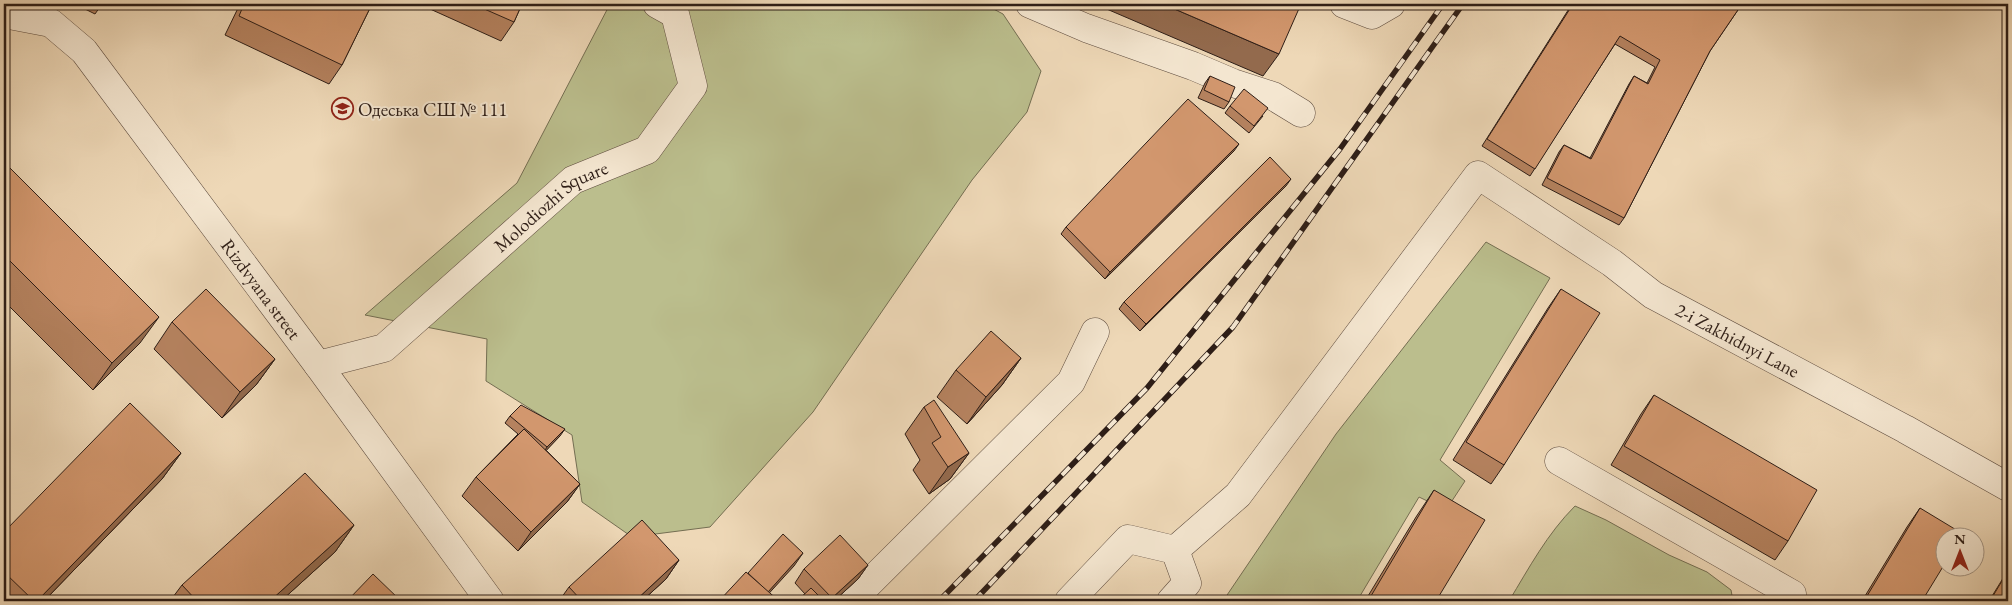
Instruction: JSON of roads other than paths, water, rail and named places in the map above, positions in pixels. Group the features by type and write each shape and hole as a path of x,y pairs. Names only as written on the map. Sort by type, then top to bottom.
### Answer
{"street":[{"name":"Molodiozhi Square","path":"318,365 384,348 573,180 647,150 693,86 675,14 656,4"},
{"path":"1030,4 1086,28 1193,66 1233,83 1274,96 1301,113"},
{"path":"1344,4 1372,15 1391,4"},
{"name":"Rizdvyana street","path":"4,14 51,23 84,51 318,365 490,601"},
{"name":"2-i Zakhidnyi Lane","path":"1174,550 1238,495 1478,175 1612,263 1653,295 1905,429 2008,487"},
{"path":"851,601 1071,382 1096,332"},
{"path":"1559,461 1792,594"},
{"path":"1069,601 1128,539 1174,550 1187,583 1171,601"}],"railway":[{"path":"939,601 1147,388 1340,149 1443,4"},
{"path":"974,601 1233,327 1463,4"}],"place":[{"name":"Одеська СШ № 111","path":"342,109"}]}
